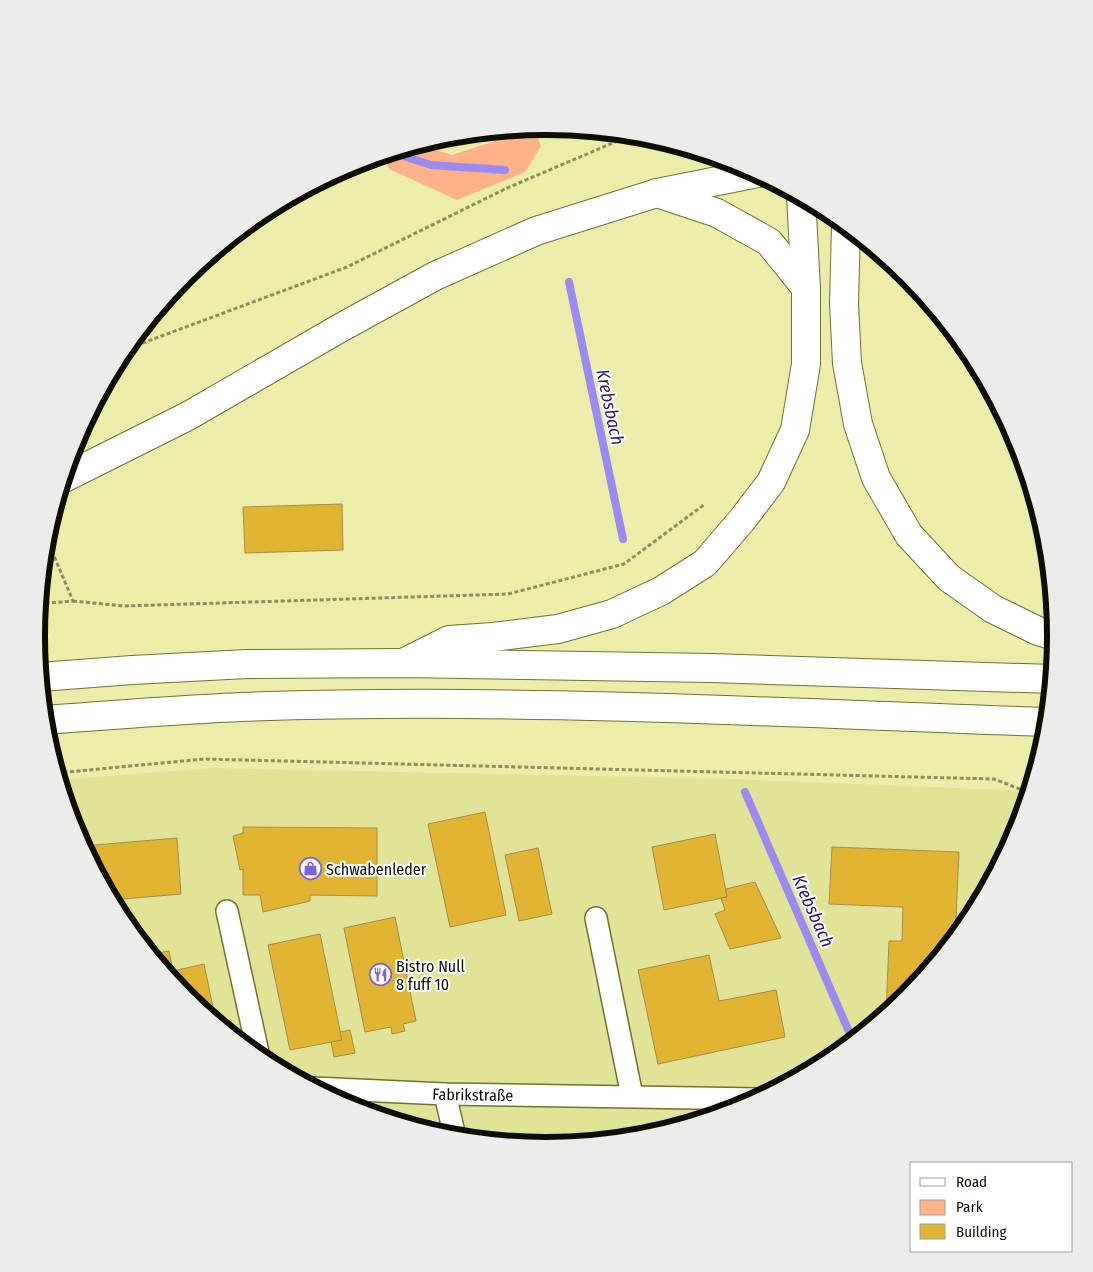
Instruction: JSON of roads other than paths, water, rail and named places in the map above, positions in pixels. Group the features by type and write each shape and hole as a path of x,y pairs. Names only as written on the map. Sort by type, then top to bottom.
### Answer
{"main road":[{"path":"72,474 188,416 342,326 435,276 536,230 657,193 744,176"},
{"path":"657,193 717,212 769,242 806,288"},
{"path":"403,663 448,640 558,629 612,614 662,591 706,563 771,482 795,430 806,364 806,288 801,205"},
{"path":"846,234 844,304 847,363 858,424 876,478 909,535 949,578 993,610 1048,634"},
{"path":"47,676 246,664 403,663 692,668 1046,679"},
{"path":"52,719 137,712 242,707 566,706 1039,727"}],"street":[{"path":"228,911 256,1045"},
{"path":"596,918 632,1096"},
{"name":"Fabrikstraße","path":"331,1089 445,1094 739,1099"},
{"path":"445,1094 453,1129"}],"waterway":[{"name":"Krebsbach","path":"403,156 431,165 505,170"},
{"name":"Krebsbach","path":"569,282 623,539"},
{"name":"Krebsbach","path":"745,792 850,1035"}],"place":[{"name":"Schwabenleder","path":"310,869"},
{"name":"Bistro Null 8 fuff 10","path":"380,975"}]}
